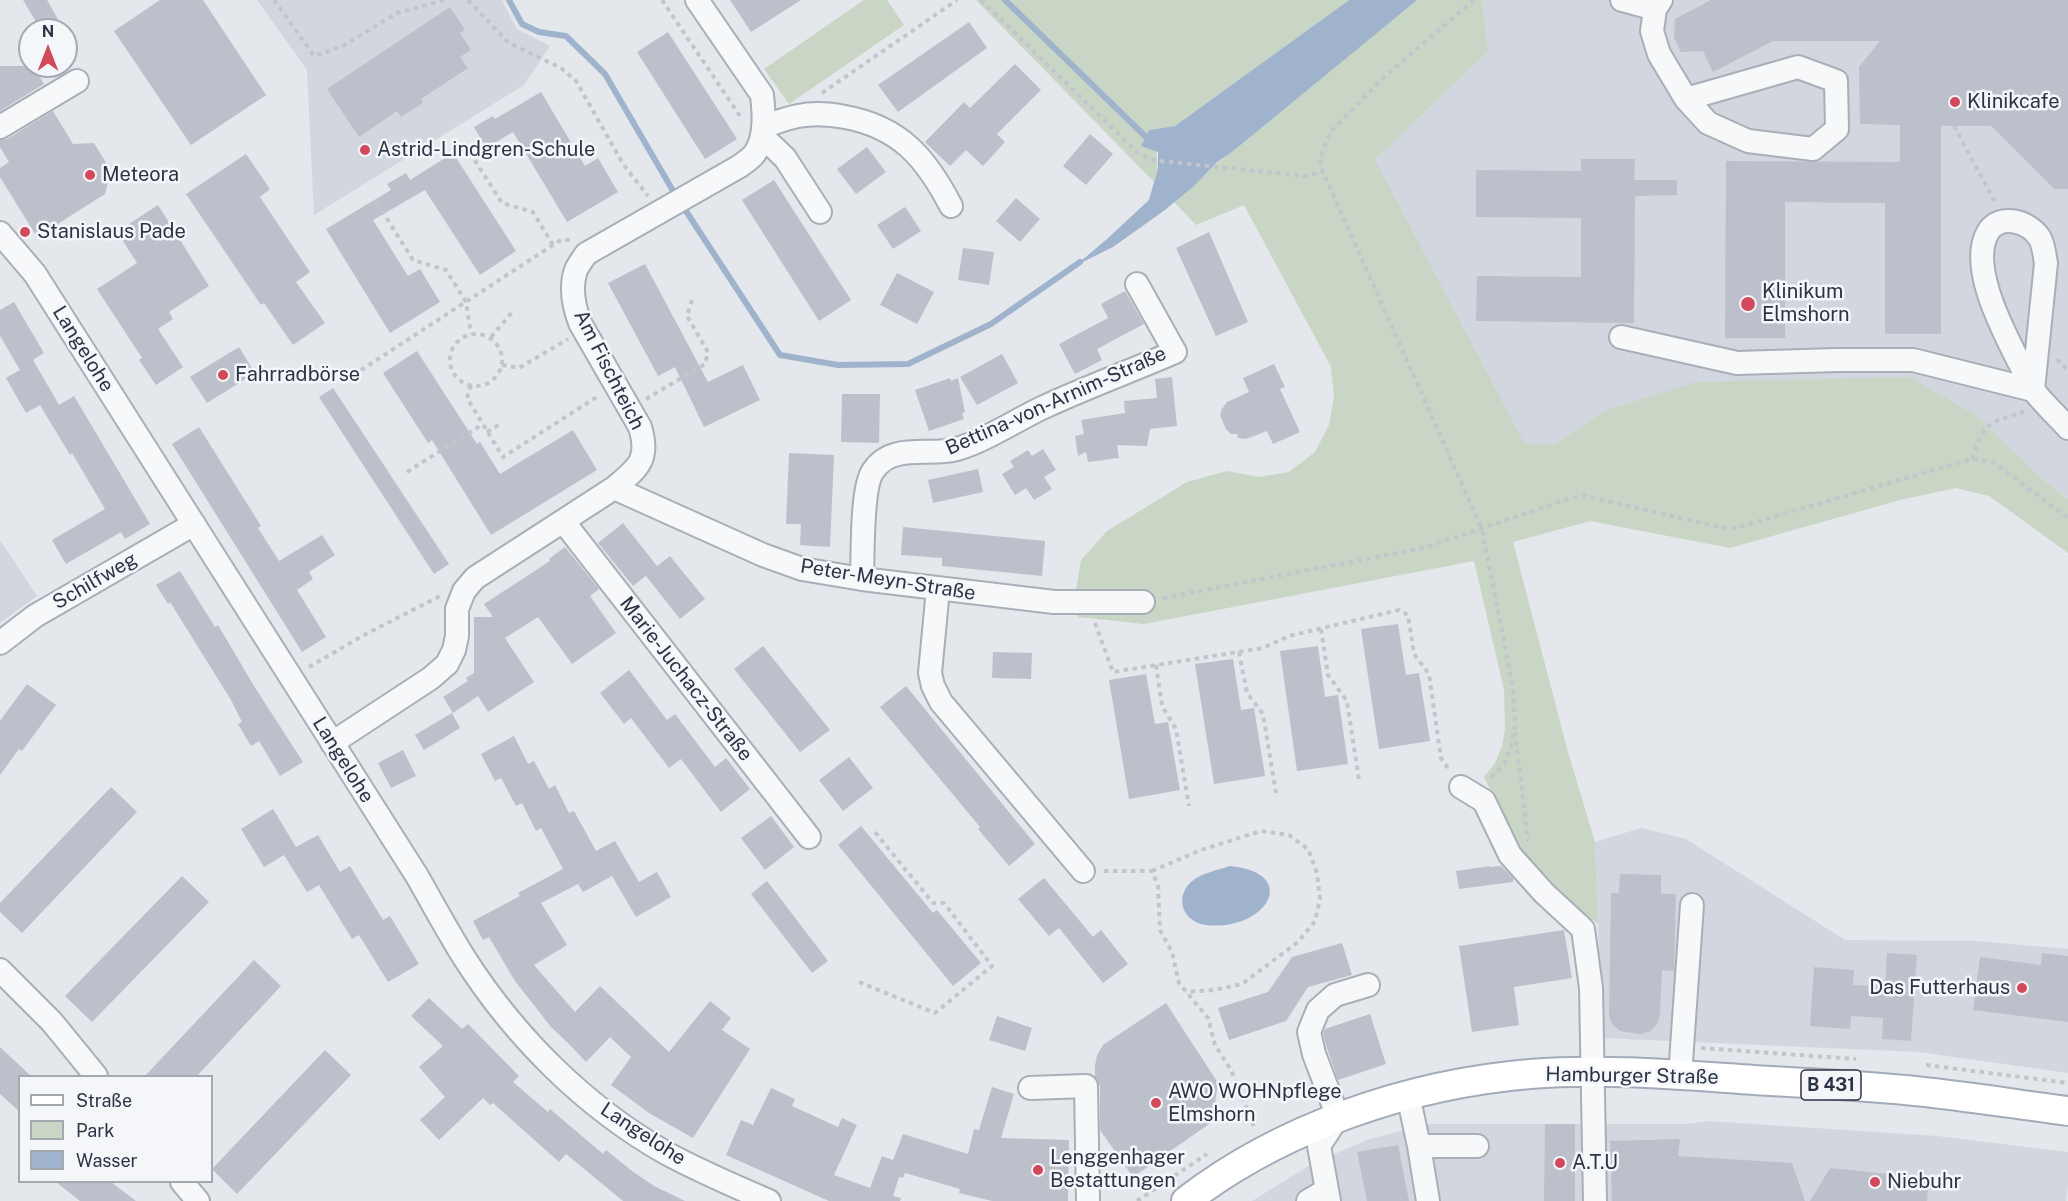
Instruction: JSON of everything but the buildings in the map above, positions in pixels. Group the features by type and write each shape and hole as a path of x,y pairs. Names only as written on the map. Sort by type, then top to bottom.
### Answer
{"main road":[{"name":"Hamburger Straße","path":"1200,1196 1270,1149 1338,1117 1408,1095 1477,1081 1529,1074 1593,1071 1904,1090 2068,1111"}],"street":[{"path":"697,0 762,95 764,114 762,131 785,158 820,212"},
{"path":"1622,0 1658,5 1652,31 1659,54 1686,99 1708,123 1748,141 1813,149 1837,129 1836,81 1798,67 1686,99"},
{"path":"0,127 77,81"},
{"path":"762,131 799,116 832,114 865,120 888,130 908,146 939,183 951,206"},
{"name":"Am Fischteich","path":"332,743 431,678 447,664 454,650 457,636 457,609 464,591 475,578 614,488 633,472 644,456 645,442 640,427 584,330 574,306 576,269 590,252 740,166 755,154 762,131"},
{"path":"2037,394 2046,263 2043,246 2038,235 2026,225 2006,221 1994,226 1988,233 1983,256 1984,272 1999,323 2037,394 2068,428"},
{"name":"Langelohe","path":"0,233 35,274 417,876 466,960 499,1005 559,1074 598,1106 665,1153 769,1201"},
{"name":"Bettina-von-Arnim-Straße","path":"862,579 867,490 872,472 887,456 903,452 940,452 958,449 1044,407 1175,352 1137,284"},
{"path":"1621,337 1737,363 1913,360 2037,394"},
{"name":"Peter-Meyn-Straße","path":"614,488 763,555 802,569 938,589 1054,602 1143,602"},
{"name":"Marie-Juchacz-Straße","path":"563,521 809,837"},
{"name":"Schilfweg","path":"0,643 34,616 194,524"},
{"path":"938,589 930,673 940,702 1083,871"},
{"path":"1461,787 1484,801 1510,855 1544,893 1583,929 1590,988 1595,1201"},
{"path":"1680,1076 1692,905"},
{"path":"0,970 52,1023 94,1075"},
{"path":"1321,1197 1319,1146 1338,1117 1314,1054 1309,1032 1318,1010 1335,995 1368,985"},
{"path":"1030,1088 1086,1086 1088,1201"},
{"path":"1408,1095 1428,1201"},
{"path":"1419,1146 1477,1146"},
{"path":"183,1183 198,1201"}],"path":[{"path":"274,0 314,56 343,46 397,13 445,0"},
{"path":"468,0 509,43 561,68 576,81 623,164 660,210"},
{"path":"662,0 750,132 762,131"},
{"path":"815,98 957,0"},
{"path":"981,0 1138,153 1151,160 1304,176 1323,172"},
{"path":"1474,0 1385,76 1331,131 1320,158 1323,172 1482,529 1513,688 1529,844"},
{"path":"1954,126 2006,221"},
{"path":"465,145 502,203 533,212 553,245"},
{"path":"377,203 413,260 446,270 466,302 471,334"},
{"path":"346,380 561,240 584,241 590,252"},
{"path":"630,409 705,364 708,352 687,316 692,300"},
{"path":"491,337 514,310"},
{"path":"502,365 519,368 584,330"},
{"path":"471,334 491,337 502,354 502,365 498,374 491,382 481,385 461,382 450,365 450,354 454,345 461,337 471,334"},
{"path":"471,385 467,398 503,457 616,385"},
{"path":"1972,459 1982,431 1995,420 2024,411 2037,394"},
{"path":"488,432 502,423"},
{"path":"407,472 483,424"},
{"path":"1143,602 1423,548 1571,498 1586,496 1719,527 1735,528 1972,459 1993,462 2068,518"},
{"path":"291,677 364,635 475,578"},
{"path":"1087,603 1113,672 1263,648 1289,636 1399,610 1408,615 1414,654 1429,674 1441,758 1461,787 1494,775 1505,763 1515,725"},
{"path":"1322,629 1328,675 1347,701 1359,780"},
{"path":"1239,652 1247,693 1263,714 1276,793"},
{"path":"1156,665 1162,706 1176,729 1189,806"},
{"path":"859,982 936,1012 992,966 944,903 933,903 874,831"},
{"path":"1083,871 1152,871 1201,850 1261,831 1289,835 1308,849 1317,873 1320,899 1315,921 1298,942 1242,984 1214,990 1186,992"},
{"path":"1152,871 1158,886 1160,930 1172,952 1179,983 1208,1018 1215,1045 1231,1070 1255,1129"}],"shaded area":[{"name":"Astrid-Lindgren-Schule","path":"257,0 502,0 517,29 550,46 524,85 314,215 307,70"},
{"name":"Klinikum Elmshorn","path":"1482,0 2068,0 2068,499 2037,475 1496,487 1375,160 1488,51"},
{"path":"0,540 37,596 0,623"},
{"path":"1641,828 1686,839 1845,940 1976,941 2068,949 2068,1073 1918,1052 1602,1038 1595,842"},
{"path":"1708,1121 1937,1136 2068,1152 2066,1201 1252,1201 1312,1164 1369,1139 1430,1124 1686,1124"}],"green space":[{"path":"864,0 887,0 904,25 789,104 764,69"},
{"path":"976,0 1349,0 1175,126 1149,130 1157,156 1154,182"},
{"path":"1415,0 1482,0 1488,51 1375,160 1524,443 1554,445 1604,411 1696,382 1909,377 1977,416 2037,475 2068,499 2068,553 1989,496 1956,488 1900,500 1730,548 1590,521 1513,542 1568,752 1595,842 1598,924 1554,888 1520,851 1484,777 1495,763 1502,746 1505,730 1504,690 1474,561 1144,624 1078,617 1075,596 1081,560 1107,531 1187,482 1227,471 1259,477 1289,472 1315,452 1329,425 1334,397 1331,367 1244,205 1196,225 1174,202 1216,163"}],"water":[{"path":"1349,0 1417,0 1217,162 1195,185 1165,210 1113,247 1075,266 1149,200 1158,168 1158,152 1141,146 1149,130 1175,126"},
{"path":"1230,866 1252,871 1265,879 1270,890 1268,901 1259,911 1245,920 1227,925 1198,923 1187,914 1184,908 1182,902 1186,888 1200,876"}],"waterway":[{"path":"509,0 522,24 539,32 566,36 605,74 676,196"},
{"path":"1005,0 1146,137 1152,139"},
{"path":"682,205 780,355 838,365 908,364 991,324 1080,262"}],"place":[{"name":"Klinikcafe","path":"1955,102"},
{"name":"Astrid-Lindgren-Schule","path":"365,150"},
{"name":"Meteora","path":"90,175"},
{"name":"Stanislaus Pade","path":"25,232"},
{"name":"Klinikum Elmshorn","path":"1748,304"},
{"name":"Fahrradbörse","path":"223,375"},
{"name":"Das Futterhaus","path":"2022,988"},
{"name":"AWO WOHNpflege Elmshorn","path":"1156,1103"},
{"name":"A.T.U","path":"1560,1163"},
{"name":"Lenggenhager Bestattungen","path":"1038,1170"},
{"name":"Niebuhr","path":"1875,1182"}]}
